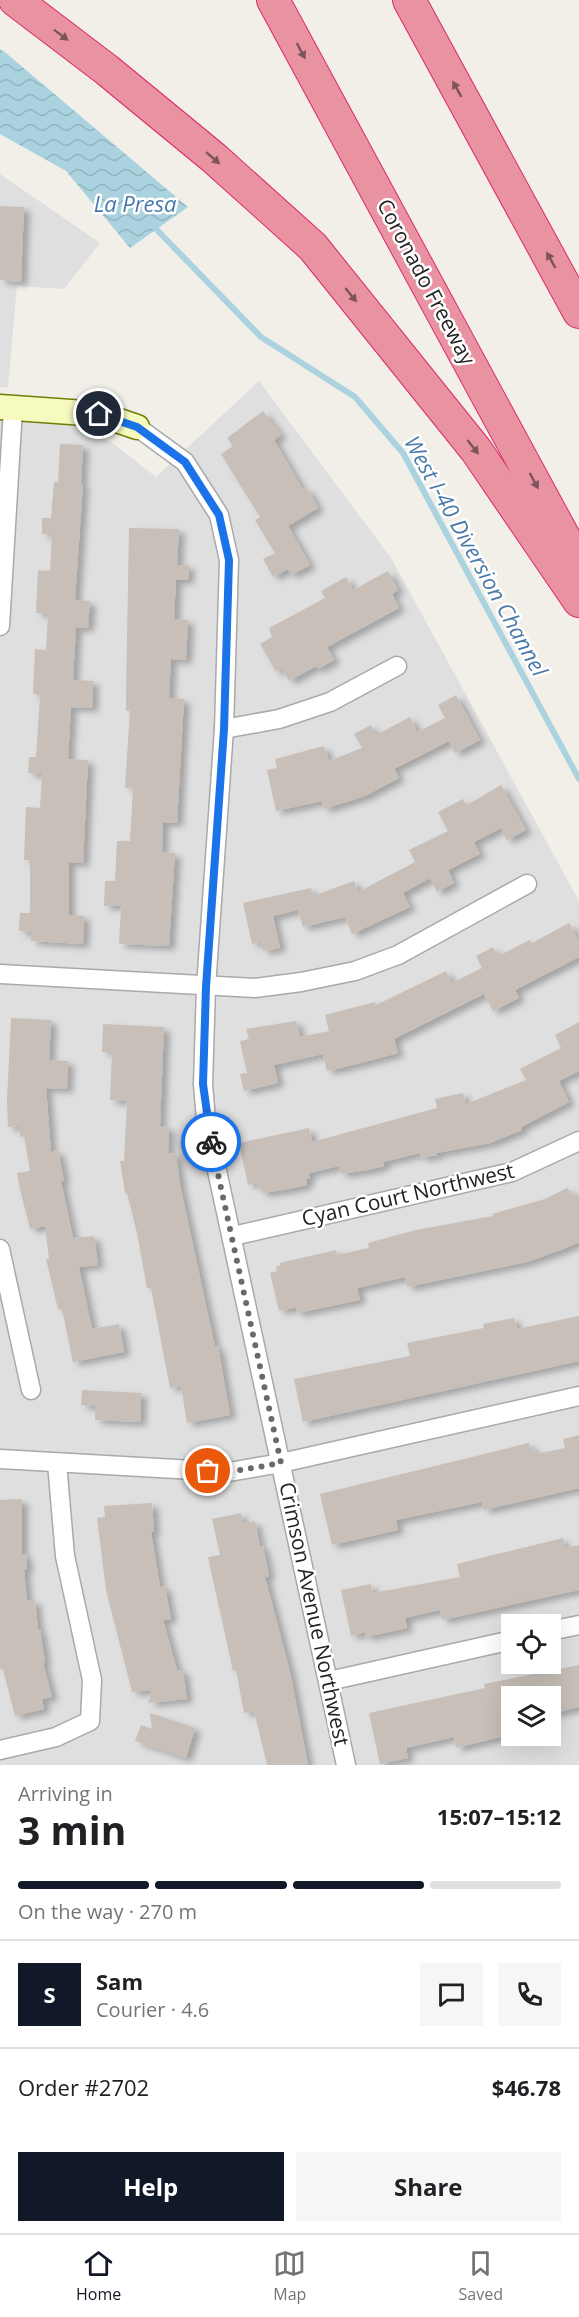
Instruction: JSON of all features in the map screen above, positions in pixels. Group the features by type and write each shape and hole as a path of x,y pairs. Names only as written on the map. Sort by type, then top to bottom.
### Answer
{"highway":[{"path":"15,0 107,70 196,143 313,247 476,450 579,601"},
{"name":"Coronado Freeway","path":"273,0 579,565"},
{"path":"409,0 579,312"}],"street":[{"path":"0,626 6,407 99,414 137,427"},
{"name":"Crimson Avenue Northwest","path":"137,427 185,462 219,515 229,560 224,729 206,987 203,1084 206,1120 346,1765"},
{"path":"224,729 279,719 330,702 397,666"},
{"path":"0,974 255,988 355,971 398,955 527,884"},
{"name":"Cyan Court Northwest","path":"233,1236 512,1172 579,1141"},
{"path":"0,1249 31,1390"},
{"path":"0,1459 229,1472 281,1463 579,1396"},
{"path":"0,1750 56,1737 90,1721 92,1680 65,1556 57,1463"},
{"path":"561,1629 579,1625"},
{"path":"328,1681 501,1642"}],"shaded area":[{"path":"0,174 100,243 64,289 17,286 8,387 0,387"},
{"path":"259,381 391,558 579,901 579,1765 0,1765 0,419 70,423 111,442 156,477"}],"water":[{"name":"La Presa","path":"0,49 188,207 130,248 66,171 0,134"}],"building":[{"path":"0,206 24,207 21,282 0,280"},
{"path":"263,411 281,435 274,440 303,490 307,488 318,508 288,526 310,565 291,575 288,569 273,577 263,559 275,553 255,520 260,517 221,454 233,446 227,438"},
{"path":"60,444 83,445 81,484 83,484 75,600 90,601 88,628 76,627 73,680 93,681 92,708 71,707 68,759 88,760 83,863 69,862 69,915 84,916 83,944 31,941 31,932 19,931 20,913 30,913 30,860 24,860 26,807 40,808 42,774 28,773 29,757 36,757 40,695 33,694 35,649 46,650 48,614 36,613 38,570 50,571 52,534 42,534 42,518 51,518 54,482 58,482"},
{"path":"129,528 179,529 177,565 189,565 188,580 176,580 174,619 188,620 186,660 171,659 169,698 184,699 177,823 163,822 162,852 175,853 169,946 119,944 121,906 104,906 105,881 115,881 117,841 130,841 133,788 125,788 130,711 126,711"},
{"path":"388,571 398,590 392,594 399,608 327,647 334,660 318,669 316,666 289,681 282,668 276,672 260,644 272,637 269,628 325,598 321,591 346,577 353,590"},
{"path":"456,695 480,740 455,753 449,741 394,769 399,778 365,796 324,809 322,801 276,811 267,770 277,768 275,759 324,746 329,761 362,748 354,734 371,725 376,735 410,717 417,732 445,718 438,705"},
{"path":"501,785 526,830 507,840 501,828 474,842 480,854 448,870 454,883 437,892 430,878 403,893 410,907 352,934 345,917 303,927 298,910 273,916 280,948 263,951 261,942 252,944 243,903 311,888 313,896 354,881 358,892 415,862 409,850 448,831 438,812 463,799 467,805"},
{"path":"569,923 579,942 579,957 515,990 519,998 493,1011 484,994 394,1039 398,1053 327,1071 323,1054 274,1065 278,1083 244,1091 240,1074 247,1073 240,1041 249,1039 246,1029 296,1021 300,1037 329,1031 325,1015 375,1002 376,1005 446,971 452,983 482,968 476,956 493,947 498,956 530,940 532,943"},
{"path":"11,1018 51,1020 49,1060 68,1061 67,1089 46,1088 51,1152 58,1150 64,1181 61,1181 73,1238 94,1236 98,1265 79,1267 92,1329 119,1324 124,1352 73,1362 62,1309 58,1309 46,1259 49,1259 45,1226 30,1229 20,1189 17,1173 30,1171 24,1136 20,1137 19,1126 8,1127"},
{"path":"579,1022 579,1071 559,1081 569,1102 521,1127 522,1130 490,1143 421,1158 420,1153 383,1162 384,1166 368,1170 341,1174 339,1166 309,1173 310,1178 306,1179 307,1185 289,1189 263,1193 256,1183 248,1185 239,1143 309,1128 312,1142 437,1108 435,1099 463,1093 466,1104 526,1080 520,1069 561,1048 555,1035"},
{"path":"103,1024 164,1027 160,1126 169,1127 168,1154 176,1153 180,1185 215,1347 218,1346 230,1415 187,1423 181,1386 170,1388 151,1288 147,1288 120,1161 124,1161 127,1101 110,1100 112,1052 102,1052"},
{"path":"567,1188 575,1197 579,1195 579,1242 561,1250 527,1262 407,1287 405,1277 357,1288 360,1300 297,1313 296,1307 279,1311 270,1273 277,1271 276,1267 280,1263 336,1250 337,1255 369,1248 368,1243 416,1230 493,1216 492,1214 545,1199"},
{"path":"579,1316 579,1361 303,1422 294,1379 410,1356 407,1343 484,1328 483,1324 514,1318 517,1329"},
{"path":"82,1390 141,1393 140,1422 95,1420 95,1406 81,1405"},
{"path":"579,1435 579,1488 484,1510 482,1502 396,1520 398,1530 332,1545 320,1494 529,1443 531,1450 535,1449 536,1454 565,1448 563,1439"},
{"path":"22,1499 22,1554 26,1554 27,1570 24,1570 27,1601 35,1600 38,1630 40,1629 45,1662 43,1663 52,1697 42,1699 44,1709 15,1716 3,1669 0,1670 0,1500"},
{"path":"152,1503 154,1532 151,1532 160,1587 165,1586 171,1619 163,1620 177,1670 183,1670 187,1699 148,1703 152,1690 132,1692 106,1590 97,1518 105,1517 104,1506"},
{"path":"241,1513 243,1523 255,1521 260,1547 263,1546 269,1576 265,1577 290,1672 308,1765 267,1765 254,1711 244,1713 236,1670 233,1671 208,1557 220,1555 212,1519"},
{"path":"563,1538 565,1548 579,1545 579,1590 442,1620 440,1610 405,1618 407,1628 366,1637 365,1632 351,1636 341,1590 371,1584 373,1593 460,1577 457,1564"},
{"path":"579,1665 579,1707 561,1711 561,1686 501,1686 501,1737 456,1748 454,1737 406,1748 408,1758 380,1764 369,1713 485,1688 484,1684 534,1674 561,1674 561,1669"},
{"path":"150,1713 195,1728 186,1758 135,1741 141,1725 152,1729"}],"waterway":[{"name":"West I-40 Diversion Channel","path":"156,229 261,337 355,397 403,453 579,779"}],"way so far":[{"path":"208,1471 229,1472 281,1463 211,1142"}],"route":[{"path":"99,414 137,427 185,462 219,515 229,560 224,729 206,987 203,1084 206,1120 211,1142"}]}
